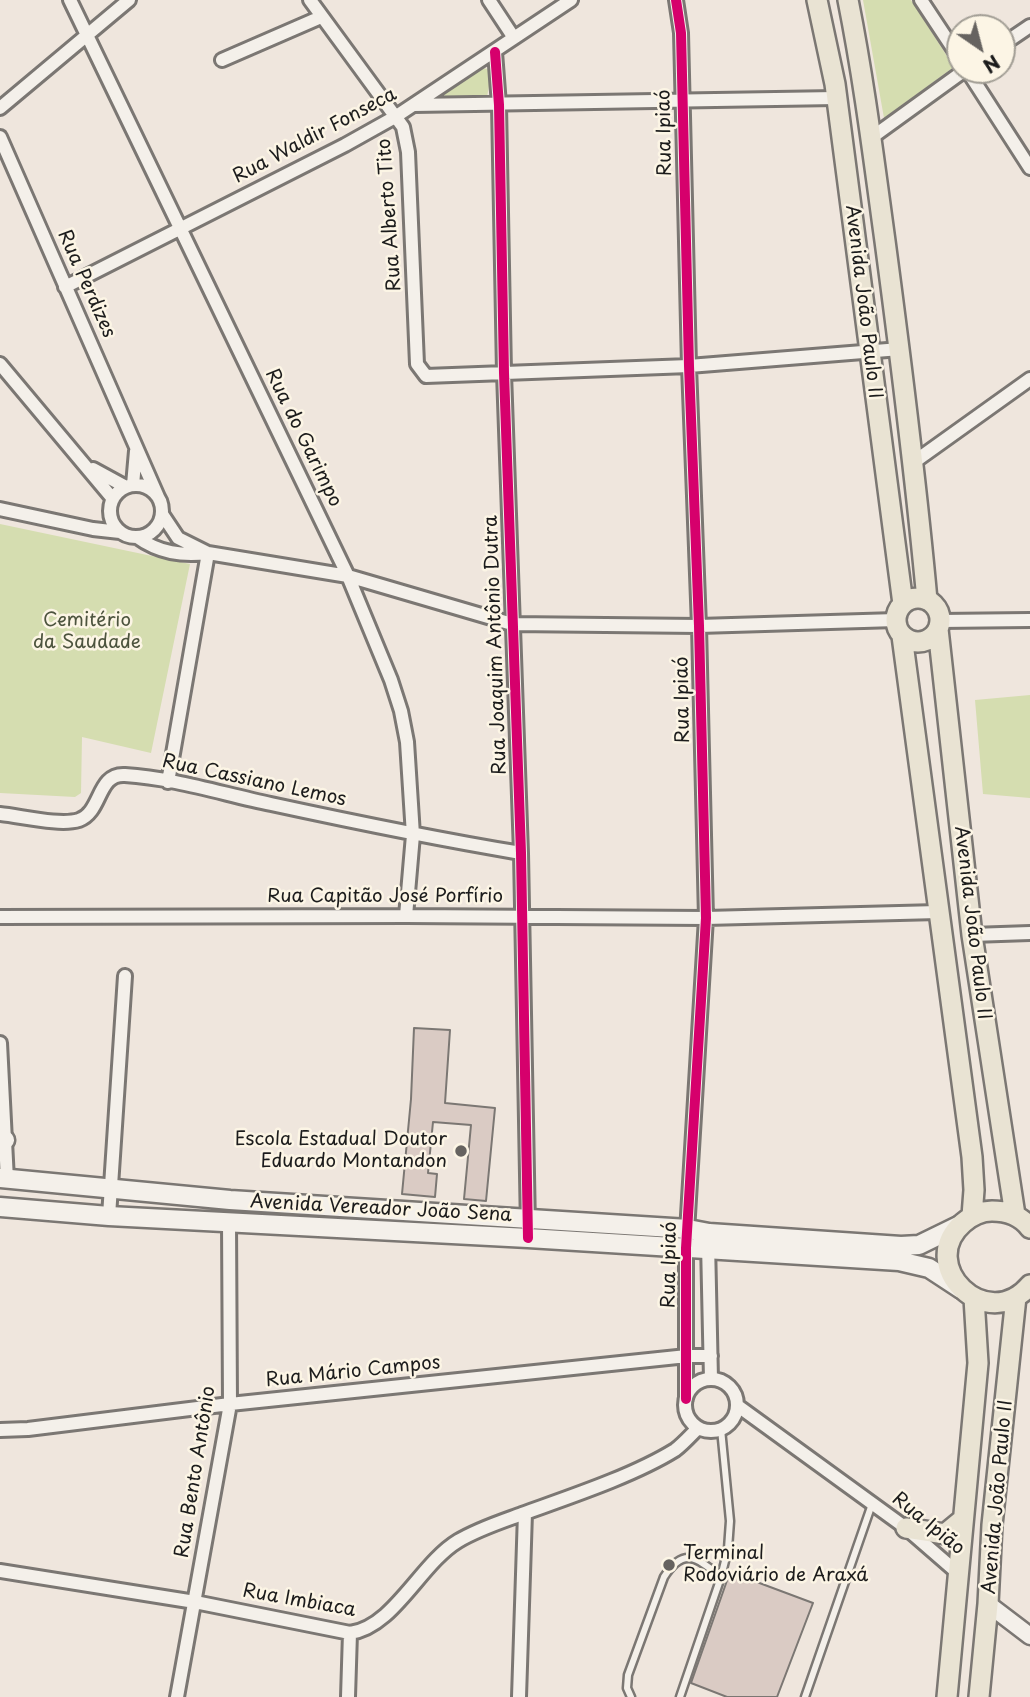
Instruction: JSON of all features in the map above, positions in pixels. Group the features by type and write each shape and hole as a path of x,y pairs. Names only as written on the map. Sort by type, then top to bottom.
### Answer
{"main road":[{"name":"Avenida João Paulo II","path":"817,0 836,97 937,912 968,1123 974,1190 966,1221 949,1246 948,1258 955,1281 969,1294 978,1363 947,1697"},
{"name":"Avenida João Paulo II","path":"848,0 864,81 900,349 927,600"},
{"path":"919,598 927,600 934,605 939,625 926,641 909,640 900,620 919,598"},
{"name":"Avenida João Paulo II","path":"939,625 972,935 1015,1215"},
{"path":"968,1123 999,1121"},
{"name":"Avenida Vereador João Sena","path":"4,1179 528,1229 686,1248 708,1241 919,1245 966,1221"},
{"name":"Avenida Vereador João Sena","path":"0,1207 229,1222 528,1229 688,1229 708,1241 899,1261 929,1268 969,1294"},
{"path":"966,1221 986,1211 1001,1211 1015,1215 1030,1228"},
{"name":"Avenida João Paulo II","path":"979,1697 992,1525 1008,1391 1010,1340 1026,1289"},
{"path":"969,1294 988,1302 1003,1302 1026,1289"},
{"path":"975,1390 991,1400 1008,1391"},
{"path":"906,1528 945,1534 962,1520"}],"street":[{"name":"Rua do Garimpo","path":"70,0 348,576 391,680 407,743 413,835 406,916"},
{"path":"0,108 129,0"},
{"name":"Rua Alberto Tito","path":"310,0 403,127 408,152 417,364 422,373 431,377 504,373"},
{"path":"489,0 514,38"},
{"name":"Rua Waldir Fonseca","path":"65,287 396,117 571,0"},
{"name":"Rua Ipiaó","path":"676,0 681,33 706,918 686,1248 687,1416 698,1428"},
{"path":"921,0 946,38"},
{"path":"222,60 321,17"},
{"name":"Rua Joaquim Antônio Dutra","path":"495,52 499,105 504,373 521,853 528,1229"},
{"path":"871,138 946,84"},
{"path":"975,84 1030,168"},
{"path":"414,106 836,97"},
{"name":"Rua Perdizes","path":"0,137 158,497"},
{"path":"504,373 689,366 900,349"},
{"path":"0,364 113,499 111,517 120,532"},
{"path":"914,462 1030,379"},
{"name":"Rua Perdizes","path":"130,486 136,447"},
{"path":"87,466 130,486 147,487 158,497 162,514 178,538 208,553"},
{"path":"113,499 130,486"},
{"path":"0,509 93,529 120,532 137,537 151,547 188,555 208,553 348,576 512,624 699,626 900,620"},
{"path":"137,537 154,530 162,514"},
{"path":"168,782 208,553"},
{"path":"939,625 1030,620"},
{"name":"Rua Cassiano Lemos","path":"0,814 69,822 82,819 90,813 107,782 114,776 124,775 413,835 521,853"},
{"name":"Rua Capitão José Porfírio","path":"0,917 706,918 937,912"},
{"path":"972,935 1030,933"},
{"path":"109,1216 125,976"},
{"path":"0,1043 4,1179"},
{"name":"Rua Bento Antônio","path":"177,1697 230,1404 229,1222"},
{"name":"Rua Ipiaó","path":"708,1241 711,1379"},
{"name":"Rua Mário Campos","path":"0,1430 687,1356 711,1356"},
{"path":"686,1399 695,1384 711,1379 727,1384 737,1398 738,1406 733,1420 714,1431 698,1428"},
{"path":"738,1406 872,1504"},
{"name":"Rua Imbiaca","path":"0,1571 195,1602 350,1633 372,1626 383,1618 429,1566 456,1542 480,1529 623,1475 676,1449 698,1428"},
{"name":"Rua Ipião","path":"872,1504 906,1528 959,1574"},
{"path":"519,1697 525,1513"},
{"path":"988,1604 1030,1636"},
{"path":"348,1697 350,1633"}],"lane":[{"path":"680,1697 728,1549 730,1521 721,1429"},
{"path":"805,1697 872,1504"},
{"path":"631,1697 627,1688 628,1675 664,1577 671,1567 688,1557 697,1559 721,1577"}],"green space":[{"path":"863,0 911,0 946,55 946,73 884,118"},
{"path":"481,68 489,69 487,97 444,99 439,93"},
{"name":"Cemitério da Saudade","path":"0,524 190,564 151,753 82,737 81,793 75,797 0,793"},
{"path":"1030,695 1030,798 983,794 975,700"}],"building":[{"path":"414,1028 450,1030 445,1103 495,1108 486,1201 464,1199 471,1125 433,1122 428,1173 437,1174 435,1197 402,1194 411,1099"},
{"path":"730,1572 813,1603 777,1697 727,1697 691,1683"}],"cycle path":[{"path":"676,0 681,33 706,918 686,1248 686,1399"},
{"path":"495,52 499,105 504,373 521,853 528,1238"}],"place":[{"name":"Escola Estadual Doutor Eduardo Montandon","path":"461,1151"},
{"name":"Terminal Rodoviário de Araxá","path":"669,1565"}]}
